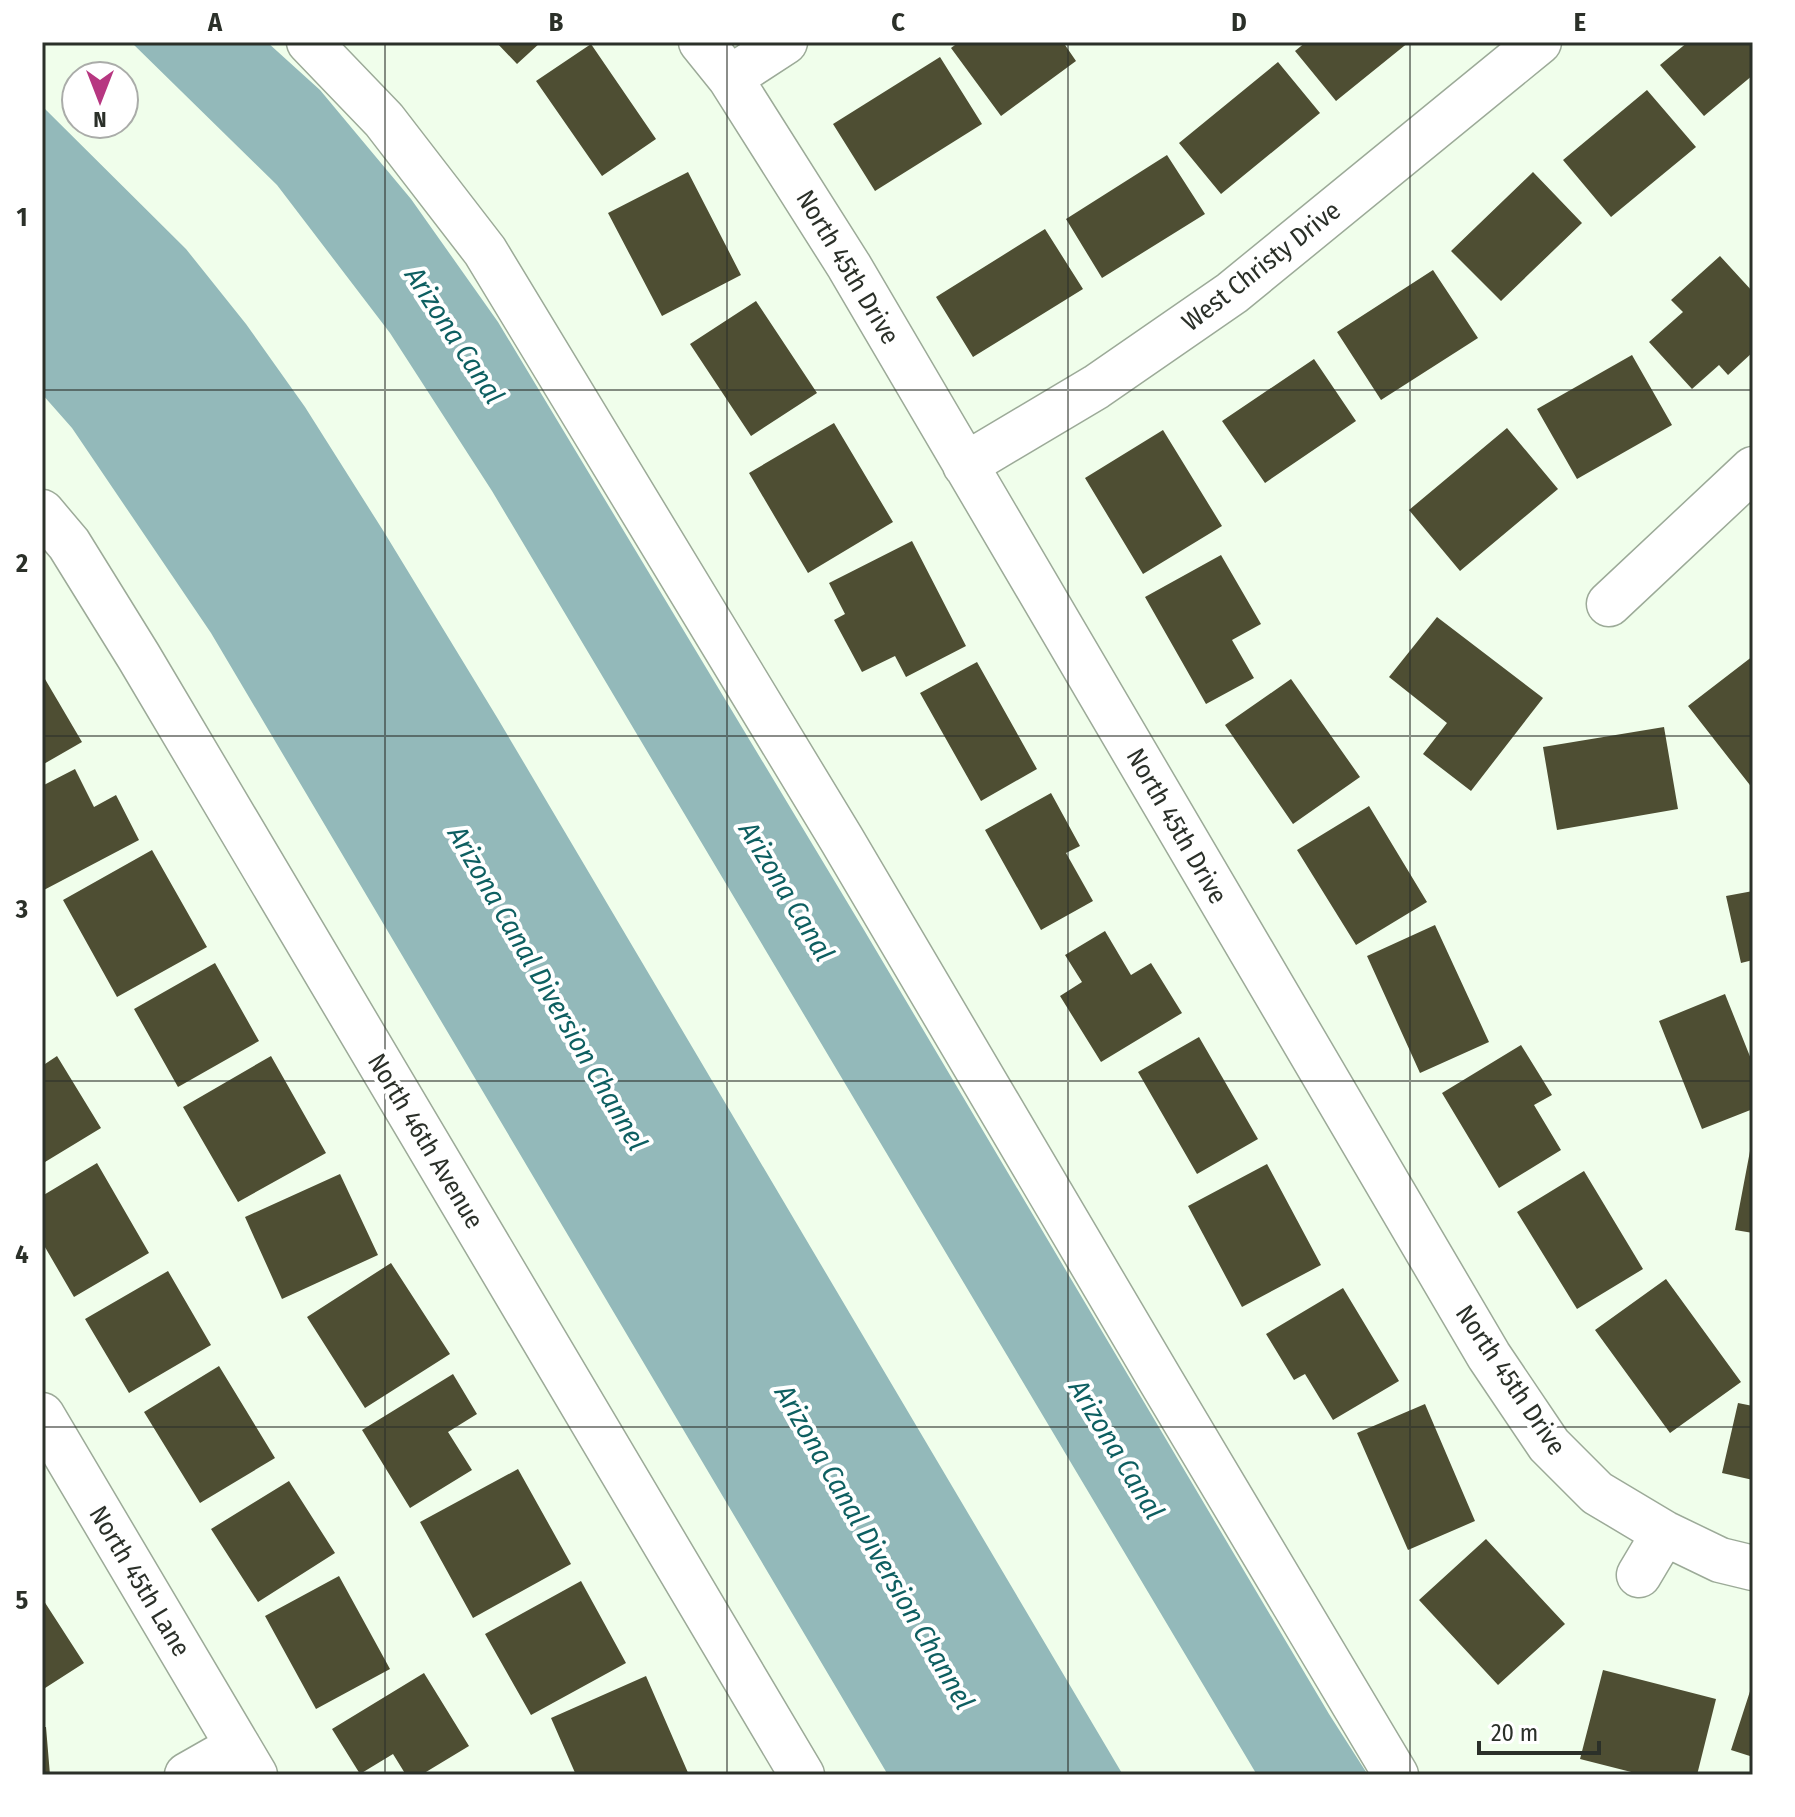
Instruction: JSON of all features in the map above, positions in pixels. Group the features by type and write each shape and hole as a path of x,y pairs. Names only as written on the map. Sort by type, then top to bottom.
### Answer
{"street":[{"path":"309,42 384,120 485,251 834,826 1396,1775"},
{"name":"North 45th Drive","path":"701,42 730,78 849,266 1489,1356 1549,1445 1597,1493 1664,1533 1720,1560 1753,1568"},
{"path":"730,78 785,42"},
{"name":"West Christy Drive","path":"965,465 1096,387 1232,293 1539,42"},
{"path":"1609,604 1753,469"},
{"name":"North 46th Avenue","path":"42,512 69,544 147,671 802,1775"},
{"name":"North 45th Lane","path":"42,1415 246,1761 187,1775"},
{"path":"1639,1575 1664,1533"}],"water":[{"name":"Arizona Canal","path":"131,42 267,42 320,90 411,199 498,322 1368,1775 1257,1775 492,491 390,333 277,185"},
{"name":"Arizona Canal Diversion Channel","path":"42,106 60,124 60,140 76,140 186,249 246,324 305,407 498,719 1123,1775 888,1775 211,633 72,428 42,394"}],"building":[{"path":"496,42 541,42 517,64"},
{"path":"959,42 1063,42 1076,61 1001,116 951,48"},
{"path":"1306,42 1409,42 1336,101 1295,51"},
{"path":"1688,42 1753,42 1753,75 1704,116 1660,65"},
{"path":"591,44 656,139 602,176 536,81"},
{"path":"940,57 982,124 875,191 833,124"},
{"path":"1278,62 1320,113 1221,194 1179,143"},
{"path":"1647,90 1696,147 1611,217 1563,160"},
{"path":"1167,155 1205,214 1102,278 1066,219"},
{"path":"688,172 741,275 662,316 608,213"},
{"path":"1533,172 1582,223 1501,301 1451,251"},
{"path":"1045,229 1083,289 973,357 936,297"},
{"path":"1720,256 1753,292 1753,352 1728,375 1719,365 1692,389 1649,342 1683,312 1671,300"},
{"path":"1433,270 1478,338 1381,400 1337,332"},
{"path":"756,301 817,393 751,436 690,344"},
{"path":"1632,355 1672,425 1577,479 1537,409"},
{"path":"1314,359 1356,421 1265,483 1222,421"},
{"path":"834,423 893,522 808,573 749,473"},
{"path":"1507,428 1558,489 1460,571 1409,510"},
{"path":"1163,430 1222,526 1143,574 1085,478"},
{"path":"912,541 966,646 906,677 895,656 862,672 834,620 845,614 829,583"},
{"path":"1221,555 1261,624 1232,640 1254,678 1206,704 1145,597"},
{"path":"1437,617 1543,698 1471,791 1423,754 1447,723 1389,677"},
{"path":"1753,656 1753,789 1688,706"},
{"path":"977,662 1037,769 981,801 920,693"},
{"path":"42,674 82,742 42,765"},
{"path":"1291,679 1360,777 1293,824 1225,725"},
{"path":"1664,727 1678,809 1557,830 1543,747"},
{"path":"75,769 94,807 116,795 139,840 42,891 42,786"},
{"path":"1051,793 1080,846 1066,853 1093,901 1041,930 985,830"},
{"path":"1369,806 1427,902 1356,945 1297,850"},
{"path":"152,850 207,947 117,997 63,900"},
{"path":"1753,891 1753,960 1741,963 1726,896"},
{"path":"1435,925 1489,1042 1420,1073 1367,956"},
{"path":"1105,931 1131,975 1151,963 1182,1013 1101,1062 1060,996 1082,982 1065,955"},
{"path":"215,963 259,1041 178,1087 134,1009"},
{"path":"1725,994 1753,1064 1753,1109 1702,1129 1659,1021"},
{"path":"1199,1037 1258,1139 1197,1174 1138,1072"},
{"path":"1521,1045 1552,1095 1534,1105 1561,1150 1499,1188 1442,1093"},
{"path":"57,1056 101,1128 45,1162 42,1157 42,1066"},
{"path":"271,1056 326,1153 238,1202 183,1107"},
{"path":"1750,1151 1753,1151 1753,1233 1735,1230"},
{"path":"97,1163 149,1253 74,1297 42,1242 42,1196"},
{"path":"1267,1164 1321,1265 1242,1307 1188,1206"},
{"path":"1584,1171 1643,1269 1577,1309 1517,1212"},
{"path":"340,1174 378,1255 282,1299 245,1217"},
{"path":"391,1263 450,1354 365,1408 307,1317"},
{"path":"168,1271 211,1345 129,1393 85,1319"},
{"path":"1666,1279 1741,1382 1670,1433 1595,1330"},
{"path":"1343,1288 1399,1381 1333,1420 1305,1374 1294,1380 1266,1334"},
{"path":"219,1366 275,1458 200,1503 144,1412"},
{"path":"453,1374 477,1414 448,1432 472,1470 410,1508 362,1430"},
{"path":"1738,1403 1753,1406 1753,1480 1722,1473"},
{"path":"1425,1404 1475,1521 1408,1550 1357,1433"},
{"path":"518,1469 571,1564 473,1618 420,1522"},
{"path":"289,1481 335,1553 258,1602 211,1529"},
{"path":"1486,1539 1565,1624 1498,1685 1419,1600"},
{"path":"339,1576 390,1669 316,1709 265,1616"},
{"path":"581,1581 626,1663 531,1715 485,1634"},
{"path":"42,1598 84,1663 42,1690"},
{"path":"1603,1670 1716,1699 1697,1775 1643,1775 1580,1759"},
{"path":"424,1673 469,1746 421,1775 406,1775 393,1754 360,1774 332,1729"},
{"path":"646,1676 689,1775 576,1775 551,1718"},
{"path":"1753,1682 1753,1757 1731,1750"},
{"path":"42,1727 46,1727 50,1775 42,1775"}]}
